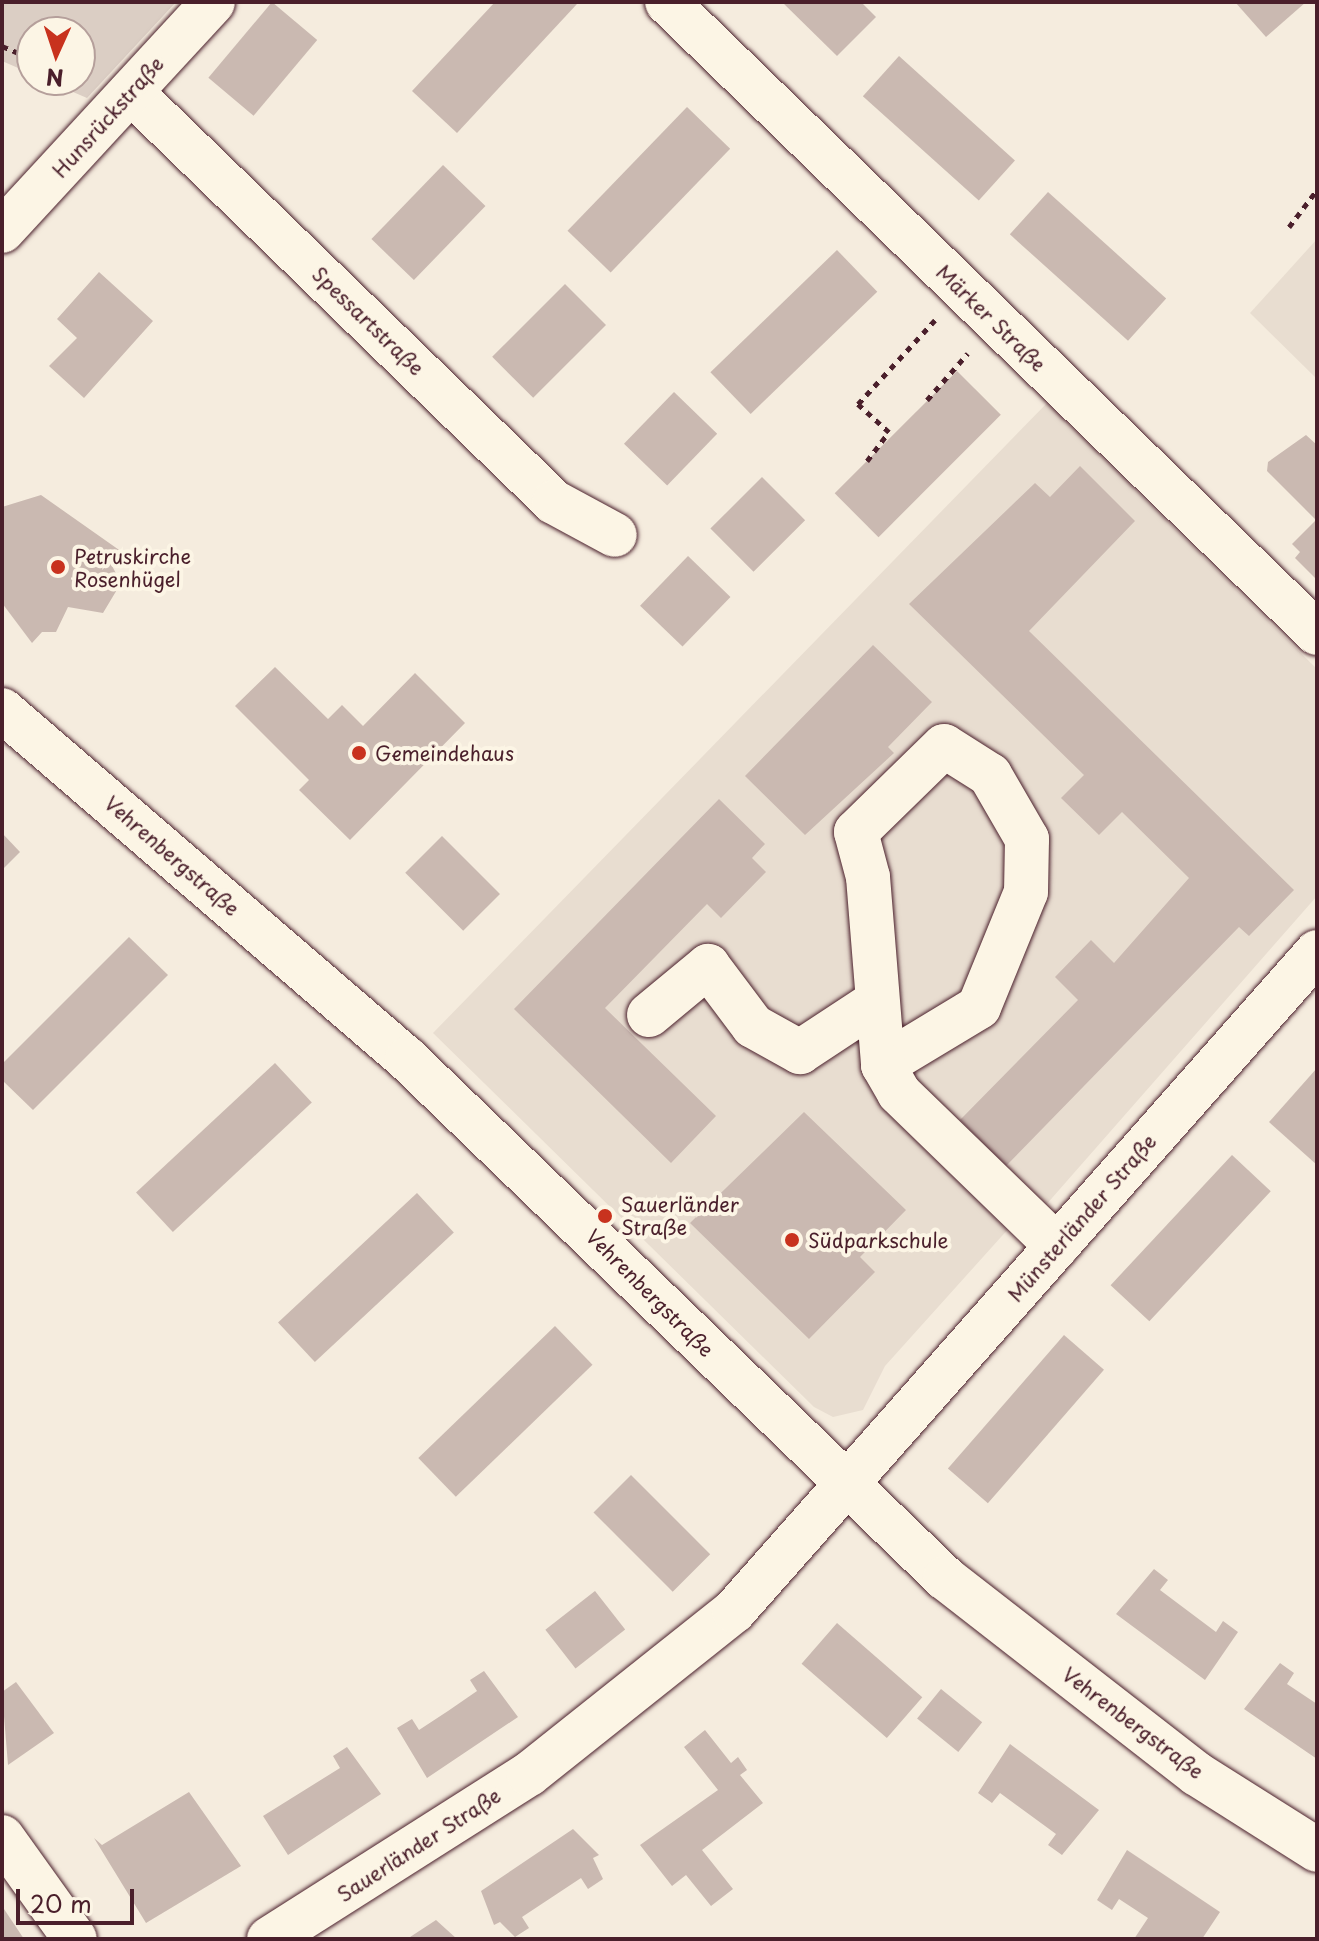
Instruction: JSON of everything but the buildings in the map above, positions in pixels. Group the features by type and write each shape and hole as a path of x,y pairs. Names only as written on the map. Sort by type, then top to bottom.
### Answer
{"street":[{"name":"Hunsrückstraße","path":"2,231 213,2"},
{"name":"Märker Straße","path":"667,2 1317,633"},
{"name":"Spessartstraße","path":"131,92 554,502 615,535"},
{"name":"Vehrenbergstraße","path":"2,710 407,1059 846,1484 958,1588 1197,1774 1317,1850"},
{"path":"883,1065 979,1007 1026,892 1027,839 990,775 944,746 856,832 868,877 873,1004 883,1065 899,1093 1057,1246"},
{"name":"Münsterländer Straße","path":"846,1484 1317,952"},
{"path":"649,1015 708,966 753,1026 800,1052 873,1004"},
{"name":"Sauerländer Straße","path":"269,1939 529,1774 734,1611 846,1484"},
{"path":"2,1837 75,1939"}],"path":[{"path":"1289,227 1317,190"},
{"path":"867,461 889,432 858,404 963,290"},
{"path":"927,400 997,324"}],"shaded area":[{"path":"2,2 176,2 96,88 96,16 16,16 16,67 2,61"},
{"path":"1317,239 1317,379 1250,313"},
{"name":"Südparkschule","path":"1047,403 1317,669 1317,896 1045,1206 1010,1227 885,1366 863,1410 833,1417 814,1407 433,1033"}],"place":[{"name":"Petruskirche Rosenhügel","path":"58,567"},
{"name":"Gemeindehaus","path":"359,753"},
{"name":"Sauerländer Straße","path":"605,1216"},
{"name":"Südparkschule","path":"792,1240"}]}
